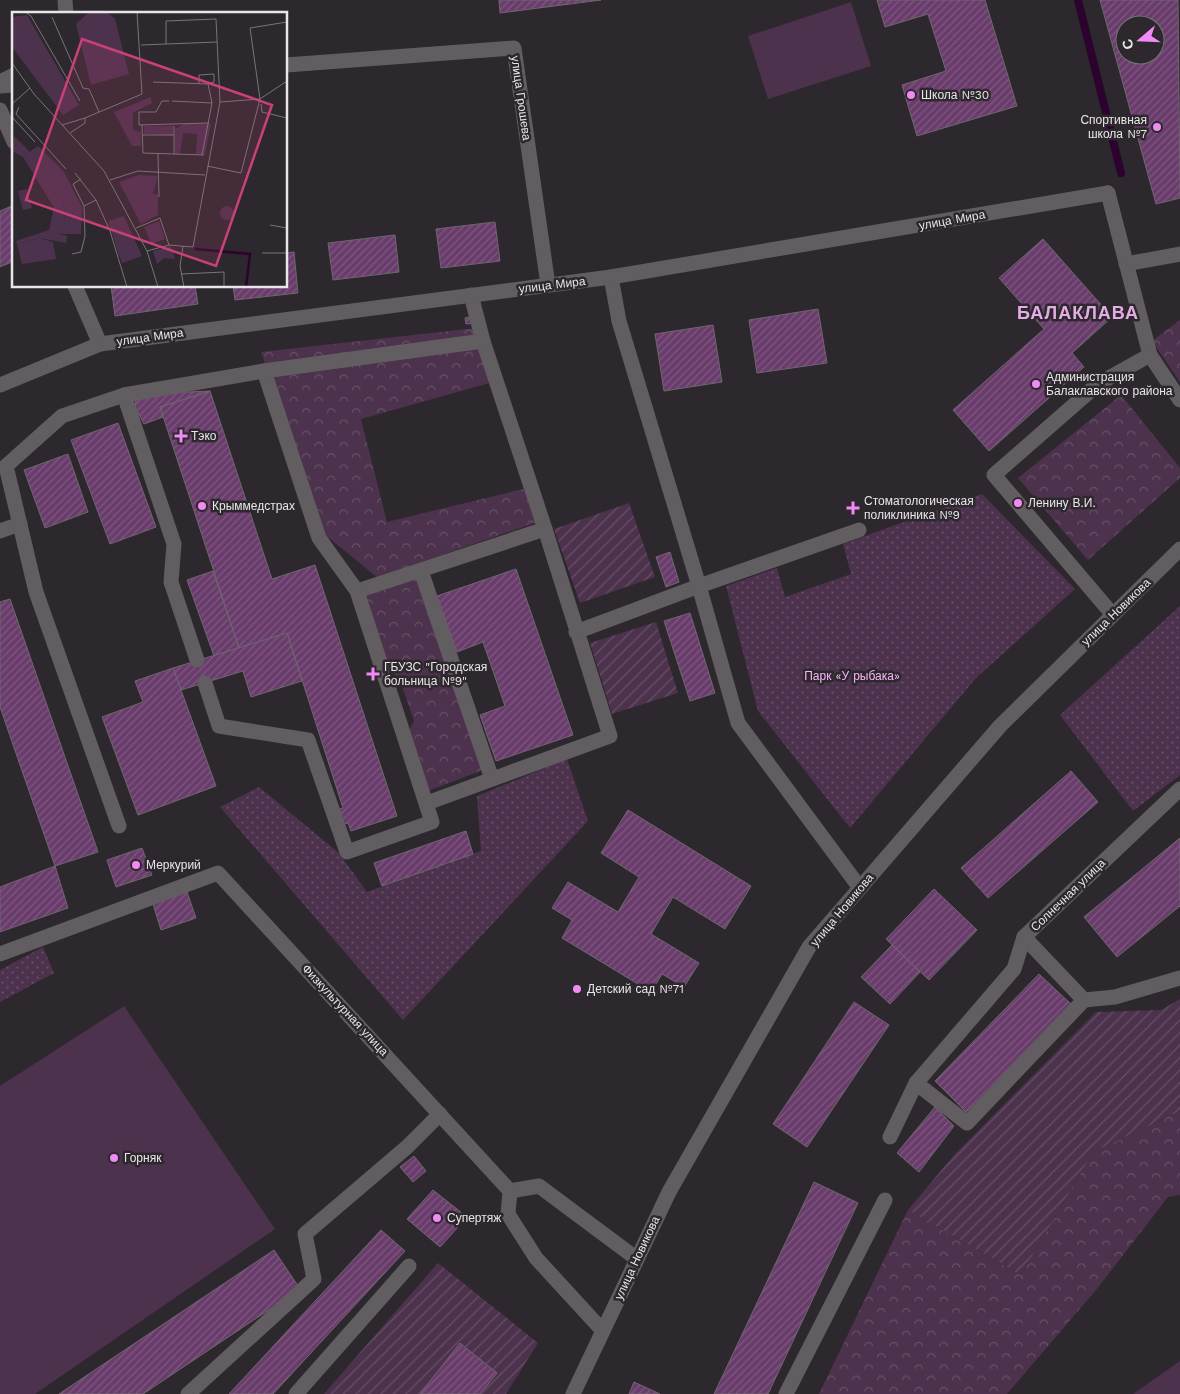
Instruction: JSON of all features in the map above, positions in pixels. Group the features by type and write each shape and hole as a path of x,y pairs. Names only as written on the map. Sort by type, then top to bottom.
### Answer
{"street":[{"name":"улица Грошева","path":"288,65 514,48 548,285"},
{"path":"0,82 12,77"},
{"path":"0,110 12,137"},
{"name":"улица Мира","path":"0,385 100,344 612,277 1108,193 1126,264"},
{"path":"1180,254 1126,264 1150,355 1180,400"},
{"path":"612,277 619,321 738,723 860,888"},
{"path":"76,288 100,344"},
{"path":"427,803 610,736 483,341 471,295"},
{"path":"119,826 36,592 3,462 62,416 124,396 264,371 483,341"},
{"path":"1113,615 994,475 1098,384 1150,355"},
{"path":"205,683 219,726 308,740 348,852 432,822 357,591 319,538 264,371"},
{"path":"124,396 174,544 171,582 197,660"},
{"path":"0,531 20,524"},
{"path":"357,591 544,530"},
{"path":"576,632 699,586 860,530"},
{"name":"улица Новикова","path":"573,1394 669,1192 810,947 1000,726 1180,549"},
{"path":"421,571 492,779"},
{"name":"Солнечная улица","path":"890,1137 916,1083 1014,969 1024,937 1180,788"},
{"name":"Физкультурная улица","path":"0,954 218,873 510,1191"},
{"path":"1024,937 1084,1000"},
{"path":"916,1083 967,1123 1084,1000 1115,997 1180,978"},
{"path":"188,1394 314,1278 305,1234 407,1147 440,1114"},
{"path":"603,1331 536,1258 508,1214 510,1191 539,1186 637,1259"},
{"path":"786,1394 885,1200"},
{"path":"296,1394 408,1266"}],"green space":[{"path":"851,2 871,66 768,99 748,36"},
{"path":"1180,320 1180,382 1152,341"},
{"path":"476,328 493,382 361,419 387,522 527,488 538,522 377,577 324,534 261,352"},
{"path":"1121,395 1180,468 1180,478 1088,560 1018,478"},
{"name":"Парк «У рыбака»","path":"982,494 1075,589 976,678 850,828 758,711 726,586 777,568 785,597 851,574 843,544"},
{"path":"629,503 655,577 580,603 554,529"},
{"path":"418,576 483,770 428,791 408,732 414,721 399,677 388,671 363,594"},
{"path":"1180,606 1180,775 1133,811 1060,715"},
{"path":"656,622 678,693 612,714 590,643"},
{"path":"567,759 588,821 403,1020 220,807 259,787 339,853 367,892 481,851 477,796"},
{"path":"43,947 54,973 0,1002 0,970"},
{"path":"1180,999 1180,1111 1093,1152 1021,1275 908,1210 955,1154 1096,1012 1161,1010"},
{"name":"Горняк","path":"124,1006 275,1229 35,1394 0,1394 0,1086"},
{"path":"1180,1111 1180,1195 1168,1197 1096,1290 1007,1394 819,1394 908,1210 1021,1275 1093,1152"},
{"path":"438,1263 538,1343 506,1394 324,1394"},
{"path":"1180,1361 1180,1394 1133,1394"}],"building":[{"path":"499,0 601,0 500,13"},
{"path":"877,0 985,0 1017,106 917,136 902,85 946,71 928,14 885,27"},
{"name":"Спортивная школа №7","path":"1100,0 1178,0 1180,198 1156,204 1118,65 1165,65 1165,15 1115,15 1115,55"},
{"path":"12,206 12,262 0,267 0,211"},
{"path":"495,222 500,261 441,268 436,229"},
{"path":"395,235 399,272 333,280 328,243"},
{"path":"1043,239 1112,317 1072,353 1084,367 989,451 953,410 1044,329 999,278"},
{"path":"294,252 298,293 235,300 233,288 288,288 288,253"},
{"path":"111,288 195,288 198,304 115,316"},
{"path":"818,309 827,363 757,373 749,320"},
{"path":"473,316 474,323 466,324 465,318"},
{"path":"713,325 722,382 664,391 655,334"},
{"name":"ГБУЗС \"Городская больница №9\"","path":"210,391 272,579 315,565 397,816 351,831 348,823 341,825 336,810 343,808 287,633 239,648 160,407"},
{"path":"210,391 160,407 163,417 144,424 135,407 136,399 143,394"},
{"path":"118,423 156,527 110,544 71,440"},
{"path":"68,454 88,512 45,528 24,470"},
{"path":"670,552 679,582 666,587 656,557"},
{"path":"516,569 573,735 496,761 480,715 505,706 483,642 457,652 437,596"},
{"path":"213,571 239,648 214,656 187,580"},
{"path":"10,599 98,852 55,866 0,707 0,602"},
{"path":"690,613 715,693 690,701 664,621"},
{"path":"287,633 302,681 251,697 243,671 181,690 173,668"},
{"path":"173,668 216,786 138,815 102,717 143,702 135,681"},
{"path":"1071,771 1098,802 988,898 961,868"},
{"path":"628,810 751,886 725,929 673,897 651,934 699,963 684,987 662,974 651,992 562,938 572,920 552,908 568,882 618,912 639,877 601,853"},
{"path":"466,831 473,854 382,886 374,863"},
{"path":"1180,838 1180,906 1117,957 1084,917"},
{"path":"142,848 152,875 116,887 107,860"},
{"path":"55,866 68,908 0,932 0,887"},
{"path":"934,889 977,930 929,980 886,939"},
{"path":"187,892 196,918 161,930 153,904"},
{"path":"892,945 920,972 890,1004 861,977"},
{"path":"1039,974 1071,1004 966,1112 935,1081"},
{"path":"854,1002 889,1025 807,1147 773,1124"},
{"path":"935,1107 954,1126 919,1172 897,1153"},
{"path":"414,1156 426,1171 413,1182 400,1167"},
{"path":"814,1182 858,1203 768,1394 714,1394"},
{"name":"Супертяж","path":"433,1190 467,1217 440,1247 407,1219"},
{"path":"381,1230 405,1251 273,1394 229,1394"},
{"path":"274,1250 300,1289 143,1394 59,1394"},
{"path":"460,1343 497,1373 480,1394 420,1394"},
{"path":"634,1382 660,1394 629,1394"}],"waterway":[{"path":"1078,0 1121,173"}],"place":[{"name":"Школа №30","path":"911,95"},
{"name":"Спортивная школа №7","path":"1157,127"},
{"name":"Администрация Балаклавского района","path":"1036,384"},
{"name":"Тэко","path":"181,436"},
{"name":"Ленину В.И.","path":"1018,503"},
{"name":"Крыммедстрах","path":"202,506"},
{"name":"Стоматологическая поликлиника №9","path":"853,508"},
{"name":"ГБУЗС \"Городская больница №9\"","path":"373,674"},
{"name":"Меркурий","path":"136,865"},
{"name":"Детский сад №71","path":"577,989"},
{"name":"Горняк","path":"114,1158"},
{"name":"Супертяж","path":"437,1218"}],"district":[{"name":"БАЛАКЛАВА","path":"1078,313"}]}
